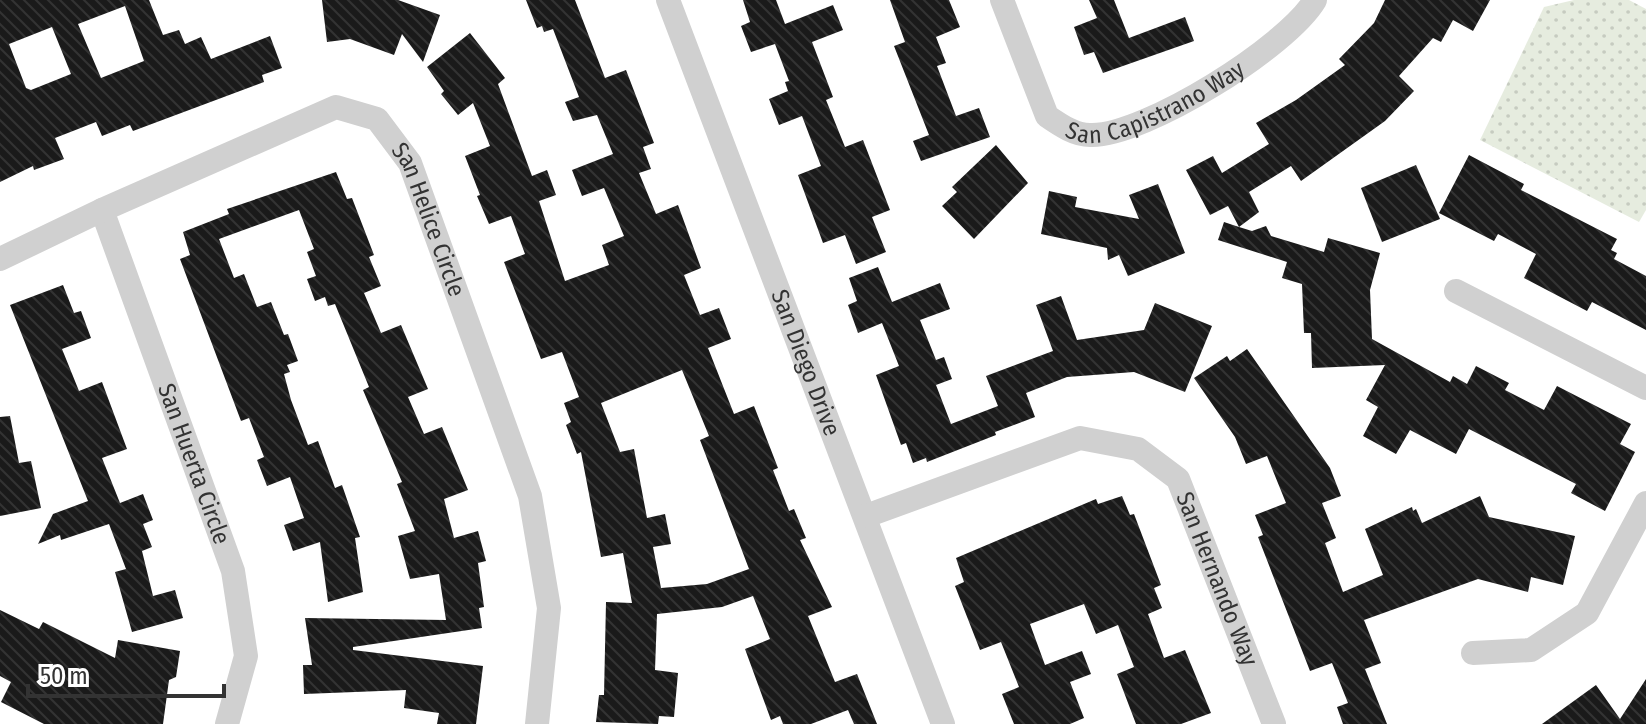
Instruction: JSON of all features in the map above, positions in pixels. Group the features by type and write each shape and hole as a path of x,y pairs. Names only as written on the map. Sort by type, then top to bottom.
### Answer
{"street":[{"name":"San Diego Drive","path":"668,0 943,724"},
{"name":"San Capistrano Way","path":"1002,0 1047,116 1065,128 1089,136 1112,133 1202,92 1242,69 1274,45 1315,0"},
{"name":"San Helice Circle","path":"0,259 102,210 336,107 377,119 410,163 530,496 549,608 537,724"},
{"name":"San Huerta Circle","path":"102,210 233,571 246,656 227,724"},
{"path":"1456,291 1646,388"},
{"name":"San Hernando Way","path":"866,516 1080,438 1138,449 1178,479 1274,724"},
{"path":"1473,653 1531,650 1587,613 1646,503"}],"shaded area":[{"path":"1574,0 1629,0 1646,9 1646,210 1639,222 1480,140 1544,7"}],"building":[{"path":"0,0 149,0 163,35 179,30 185,44 201,37 211,59 270,36 282,68 262,75 264,82 133,131 130,125 102,136 96,122 55,138 64,159 34,170 33,166 0,182","holes":["125,6 144,61 101,78 78,24","52,27 71,74 31,90 26,88 9,44"]},
{"path":"322,0 398,0 440,15 423,62 402,34 394,55 350,39 327,42"},
{"path":"526,0 575,0 605,78 626,70 654,143 643,147 651,169 639,173 656,214 678,205 701,268 684,275 700,315 719,308 731,339 708,348 734,414 754,406 778,468 773,470 789,511 794,509 806,538 800,540 832,607 808,616 835,682 857,674 877,724 854,724 848,710 811,724 783,724 780,716 771,720 745,649 770,639 753,596 722,607 657,614 655,670 678,673 674,717 659,716 658,724 596,722 599,695 604,695 606,602 632,603 623,553 601,557 581,452 577,454 566,425 571,422 564,403 579,397 562,352 541,359 504,262 525,254 511,216 489,224 477,196 480,195 465,156 490,146 473,103 458,115 441,94 444,91 427,67 470,33 505,78 498,84 532,176 547,170 556,195 539,201 565,281 609,265 602,245 624,236 604,188 582,196 572,170 613,154 597,115 573,121 565,102 579,97 553,29 544,32 542,26 537,28","holes":["682,370 709,436 700,440 749,569 707,584 661,588 653,547 671,544 665,514 647,518 634,449 620,452 601,403"]},
{"path":"743,0 776,0 785,24 833,5 843,30 812,42 833,97 826,100 845,147 863,140 890,210 872,217 886,252 856,264 845,235 823,243 798,175 821,166 802,116 779,125 769,99 788,91 785,82 789,81 775,44 751,52 741,26 750,22"},
{"path":"890,0 949,0 960,27 936,37 946,63 937,66 956,116 979,108 990,137 921,161 913,141 929,135 894,46 905,42"},
{"path":"1089,0 1114,0 1129,38 1185,17 1194,41 1103,73 1094,52 1084,55 1074,27 1097,18"},
{"path":"1385,0 1490,0 1473,31 1453,20 1441,42 1433,38 1399,76 1414,91 1385,121 1301,181 1291,166 1249,192 1259,212 1239,227 1228,206 1210,215 1186,170 1213,156 1222,173 1269,144 1256,123 1296,100 1345,65 1339,59 1374,23"},
{"path":"996,145 1028,183 974,239 942,206 957,192 952,187"},
{"path":"1469,155 1524,184 1521,190 1617,239 1611,250 1617,253 1614,259 1646,276 1646,330 1592,302 1587,311 1524,278 1536,254 1498,234 1494,241 1439,213"},
{"path":"1416,165 1440,219 1382,242 1361,188"},
{"path":"336,172 347,199 352,198 374,255 369,257 381,286 364,293 381,333 401,325 428,389 408,397 424,434 442,427 468,490 444,499 454,538 478,531 486,561 478,563 484,607 479,608 482,628 353,647 353,650 483,666 476,724 437,724 439,713 404,708 406,690 304,694 303,665 312,665 305,618 446,620 439,574 410,579 398,536 415,531 397,484 402,482 363,390 369,387 335,304 328,306 325,297 315,301 307,279 316,276 307,252 314,249 299,210 219,239 234,278 244,274 257,307 271,302 284,335 288,334 298,361 287,365 290,372 284,374 291,400 308,445 318,441 335,488 342,485 360,537 355,538 363,592 328,602 320,542 293,551 284,525 304,518 290,477 267,486 257,460 264,457 249,418 241,421 180,259 190,255 183,232 229,214 227,209"},
{"path":"1158,184 1185,253 1128,276 1119,255 1108,260 1107,248 1041,234 1049,191 1077,197 1075,207 1139,219 1129,195"},
{"path":"1224,222 1252,231 1266,226 1271,236 1324,252 1328,238 1380,253 1370,290 1372,339 1450,382 1453,376 1467,384 1476,366 1509,383 1505,390 1544,410 1557,386 1631,424 1620,444 1635,452 1605,511 1571,493 1576,484 1469,429 1456,454 1410,430 1396,454 1363,436 1378,407 1366,400 1385,365 1312,368 1311,333 1304,333 1302,284 1282,278 1287,262 1218,240"},
{"path":"878,267 892,302 940,283 950,309 920,320 936,360 944,357 952,379 936,385 951,424 998,406 986,376 1053,351 1036,305 1061,296 1077,340 1144,330 1155,303 1212,326 1185,392 1134,372 1067,377 1026,393 1035,417 927,462 926,458 913,463 906,443 901,445 876,375 899,366 882,323 858,333 848,305 857,301 849,278"},
{"path":"63,285 74,313 81,311 91,338 62,349 79,391 102,382 127,449 102,458 120,503 143,494 153,520 143,524 152,547 142,551 153,596 175,590 183,618 132,632 115,572 126,569 109,524 61,540 60,535 38,544 53,514 88,501 10,305"},
{"path":"1247,349 1330,468 1341,496 1322,503 1336,538 1325,543 1343,592 1383,575 1365,529 1412,507 1422,523 1480,496 1489,517 1575,536 1563,585 1531,577 1528,592 1478,579 1364,620 1381,663 1365,669 1387,724 1343,724 1337,707 1348,703 1332,663 1310,671 1258,537 1263,535 1255,515 1286,503 1267,456 1246,464 1235,437 1194,378 1227,356 1230,361"},
{"path":"10,416 19,463 31,461 41,508 0,516 0,417"},
{"path":"1122,496 1130,515 1134,514 1161,585 1154,588 1162,608 1148,614 1164,658 1185,650 1211,713 1181,724 1136,724 1117,674 1134,667 1118,625 1096,634 1084,604 1030,624 1045,665 1082,651 1091,674 1070,682 1084,718 1070,724 1014,724 1002,694 1019,687 1001,642 980,650 955,586 964,582 956,558 1096,499 1098,504"},
{"path":"0,610 39,629 43,622 115,658 118,640 180,651 176,677 169,680 163,724 44,724 1,702 11,682 0,676"},
{"path":"1646,679 1646,724 1542,724 1596,685 1620,719"}]}
